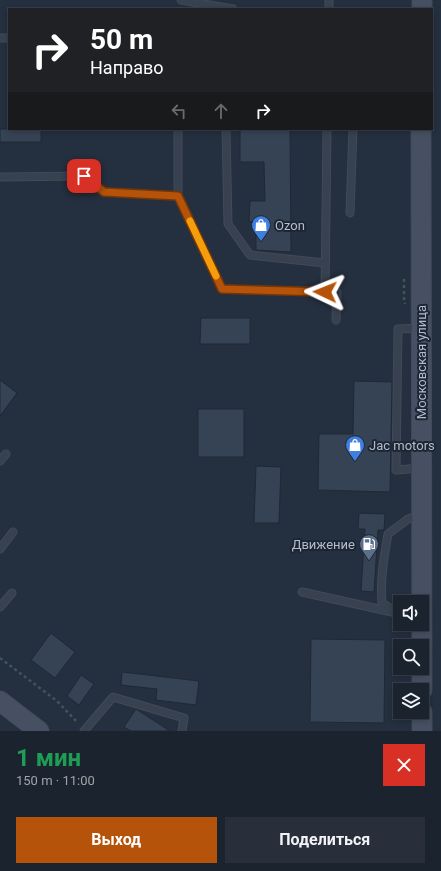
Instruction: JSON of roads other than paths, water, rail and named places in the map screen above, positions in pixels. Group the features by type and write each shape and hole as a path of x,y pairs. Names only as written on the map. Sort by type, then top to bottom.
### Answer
{"main road":[{"name":"Московская улица","path":"421,130 422,595"},
{"name":"Московская улица","path":"422,631 422,683"},
{"path":"0,700 39,731"},
{"path":"422,719 422,731"}],"lane":[{"path":"181,0 209,7 222,8"},
{"path":"178,130 178,196 222,289 337,292 336,320"},
{"path":"226,130 228,224 250,255 325,263"},
{"path":"325,292 327,130"},
{"path":"350,213 353,130"},
{"path":"0,177 84,176 104,192 178,196"},
{"path":"421,328 398,329 396,470 421,468"},
{"path":"0,461 6,454"},
{"path":"393,610 382,603 381,586 388,534 408,519 421,515"},
{"path":"0,549 13,532"},
{"path":"302,592 393,612"},
{"path":"0,607 12,593"},
{"path":"84,731 113,697 184,718 182,731"}],"place":[{"name":"Ozon","path":"261,242"},
{"name":"Jac motors","path":"355,462"},
{"name":"Движение","path":"369,561"}]}
